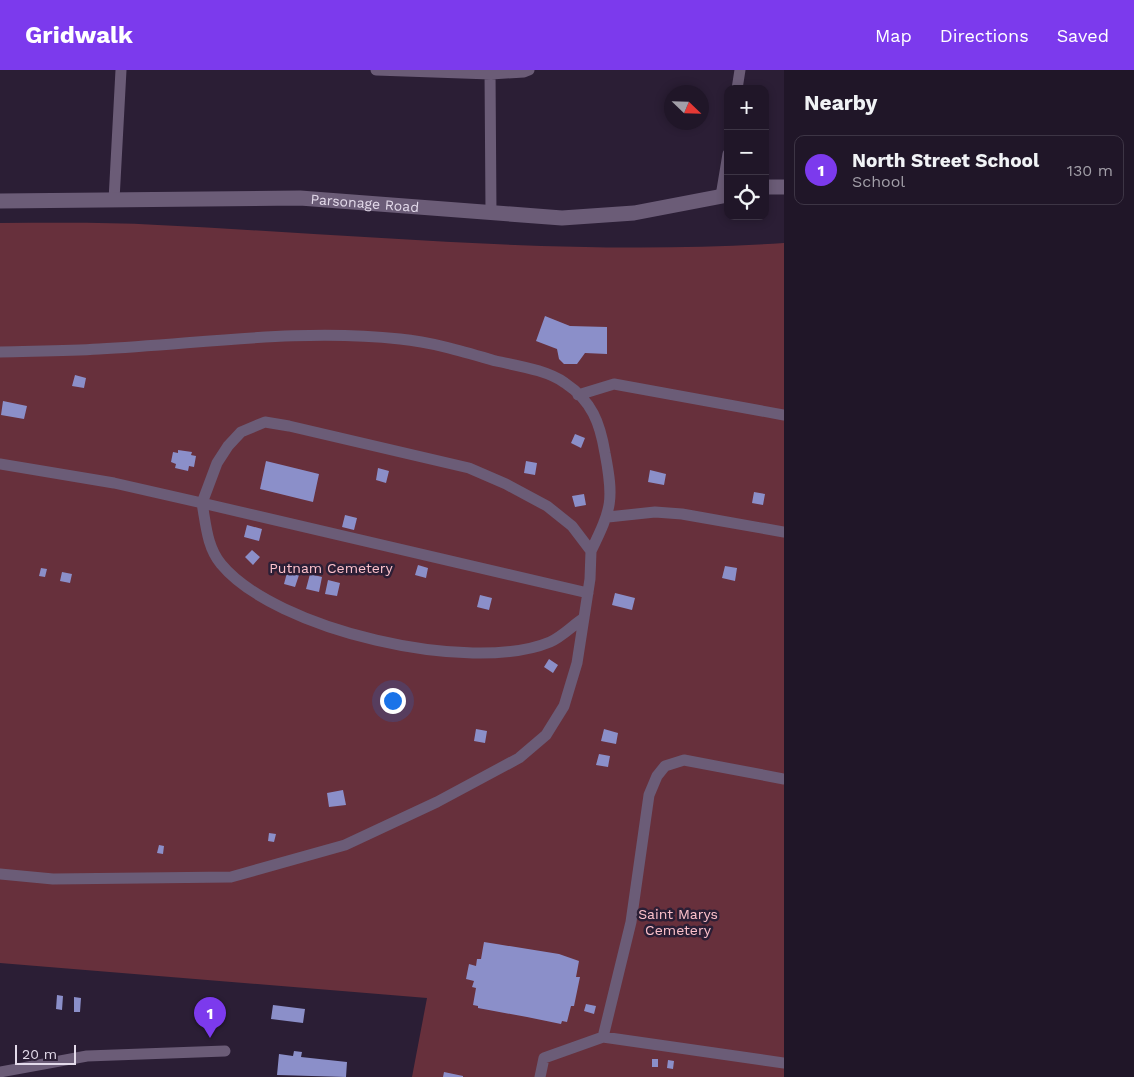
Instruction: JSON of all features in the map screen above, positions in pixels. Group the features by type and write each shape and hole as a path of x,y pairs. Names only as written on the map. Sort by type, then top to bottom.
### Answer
{"street":[{"path":"769,187 784,187"},
{"name":"Parsonage Road","path":"0,201 300,198 562,218 634,213 724,195"}],"lane":[{"path":"114,200 120,70"},
{"path":"376,70 490,72 524,72 529,70"},
{"path":"738,85 740,70"},
{"path":"490,72 491,212"},
{"path":"0,352 100,349 172,342 318,334 400,339 461,351 538,372 565,382 593,409 603,440 612,489 608,517 591,551 588,593 577,663 564,706 546,735 519,758 437,802 345,845 231,877 53,879 0,874"},
{"path":"578,395 614,384 784,415"},
{"path":"584,618 550,642 516,650 480,653 384,644 331,628 278,607 245,587 221,564 210,546 202,503 217,463 228,446 241,432 265,422 428,457 468,468 506,484 547,506 572,526 591,551"},
{"path":"0,464 114,484 202,503 588,593"},
{"path":"608,517 655,512 682,514 784,532"},
{"path":"603,1037 631,922 649,795 657,776 665,766 684,760 784,779"},
{"path":"540,1077 544,1058 603,1037 784,1063"},
{"path":"0,1072 87,1056 225,1051"}],"green space":[{"name":"Putnam Cemetery","path":"0,223 138,224 471,243 627,248 706,247 784,243 784,1077 412,1077 427,998 0,963"}],"building":[{"path":"545,316 570,326 607,327 607,354 585,353 577,364 564,364 559,359 557,349 536,341"},
{"path":"75,375 86,378 84,388 72,386"},
{"path":"3,401 27,406 24,419 1,415"},
{"path":"575,434 585,438 581,448 571,443"},
{"path":"178,450 192,452 191,455 196,456 194,467 189,466 188,471 175,468 176,464 171,462 173,452 178,453"},
{"path":"266,461 319,474 313,502 260,489"},
{"path":"526,461 537,463 535,475 524,473"},
{"path":"378,468 389,471 386,483 376,480"},
{"path":"650,470 666,474 664,485 648,482"},
{"path":"754,492 765,494 763,505 752,503"},
{"path":"584,494 586,505 575,507 572,496"},
{"path":"345,515 357,518 354,530 342,527"},
{"path":"247,525 262,529 259,541 244,537"},
{"path":"252,550 260,557 253,565 245,557"},
{"path":"418,565 428,568 426,578 415,575"},
{"path":"725,566 737,568 735,581 722,578"},
{"path":"41,568 47,569 45,577 39,576"},
{"path":"288,569 300,572 295,587 284,584"},
{"path":"62,572 72,574 70,583 60,581"},
{"path":"310,574 322,577 319,592 306,589"},
{"path":"328,580 340,583 337,596 325,594"},
{"path":"615,593 635,598 632,610 612,605"},
{"path":"480,595 492,598 489,610 477,607"},
{"path":"549,659 558,665 553,673 544,667"},
{"path":"476,729 487,731 485,743 474,741"},
{"path":"604,729 618,733 616,744 601,741"},
{"path":"599,754 610,756 608,767 596,765"},
{"path":"343,790 346,805 329,807 327,793"},
{"path":"269,833 276,834 274,842 268,841"},
{"path":"159,845 164,846 163,854 157,853"},
{"path":"484,942 559,954 579,961 576,977 580,977 574,1006 571,1006 567,1022 562,1021 561,1024 478,1008 478,1006 473,1005 476,988 472,987 474,981 466,979 469,964 476,966 477,959 481,959"},
{"path":"57,995 63,996 62,1010 56,1009"},
{"path":"74,997 81,998 80,1012 74,1012"},
{"path":"586,1004 596,1006 594,1014 584,1011"},
{"path":"273,1005 305,1009 303,1023 271,1019"},
{"path":"294,1051 302,1052 301,1057 347,1062 346,1077 277,1075 279,1054 293,1056"},
{"path":"652,1059 658,1059 658,1067 652,1067"},
{"path":"668,1060 674,1061 673,1069 667,1068"},
{"path":"444,1072 463,1076 463,1077 443,1077"}],"place":[{"name":"North Street School","path":"210,1038"}],"park label":[{"name":"Saint Marys Cemetery","path":"678,922"}]}
